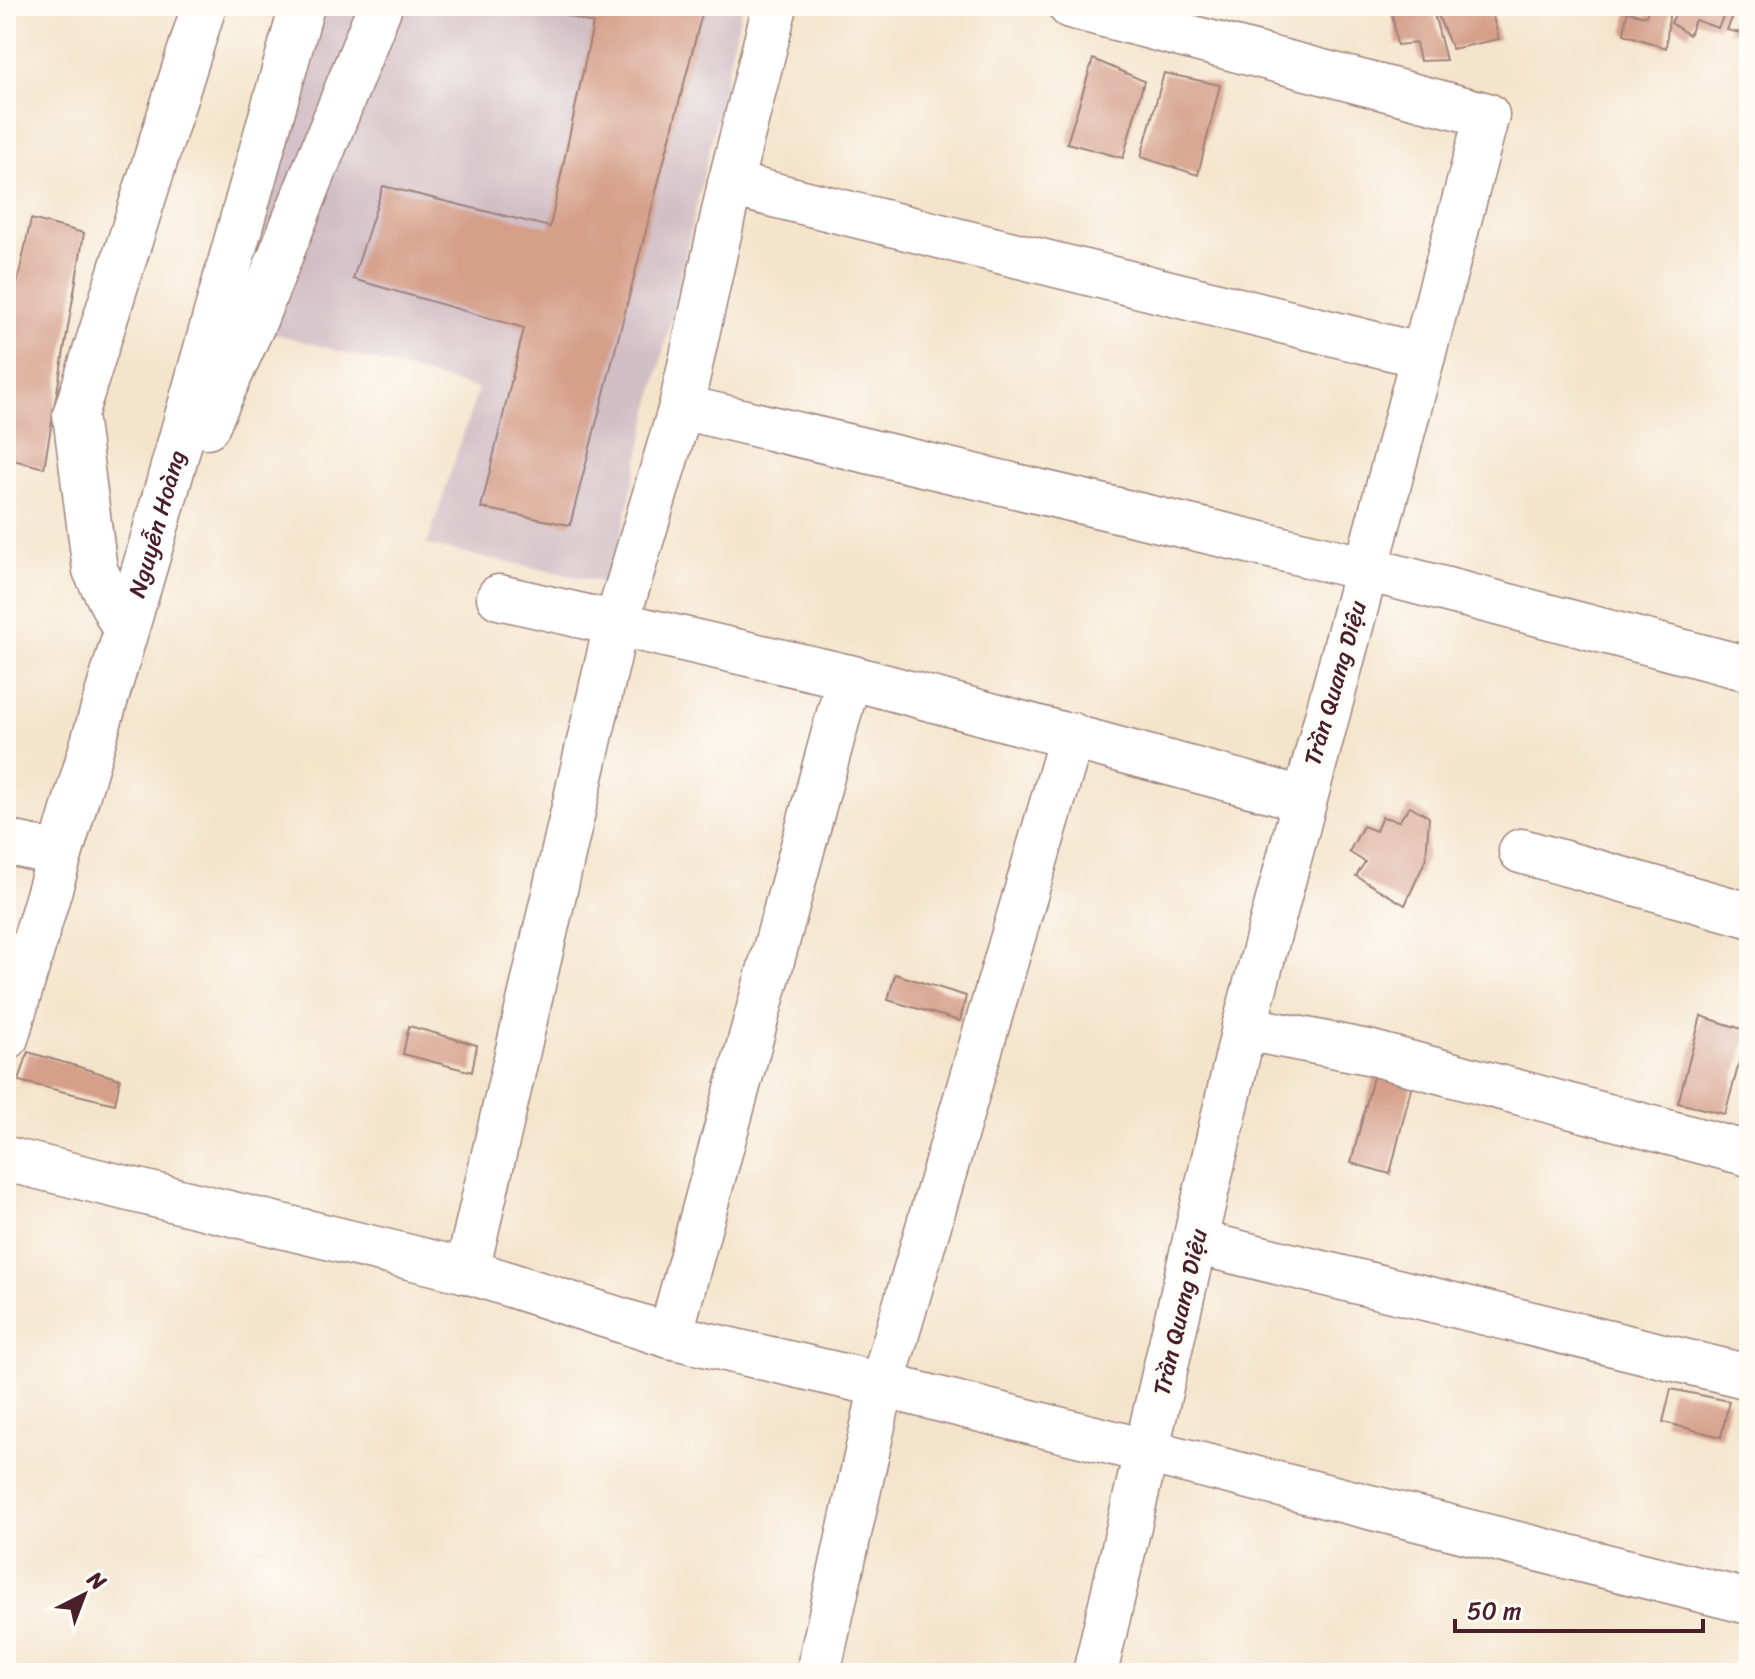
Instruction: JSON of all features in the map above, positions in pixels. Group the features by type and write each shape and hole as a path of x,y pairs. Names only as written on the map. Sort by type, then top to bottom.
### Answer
{"street":[{"path":"124,628 95,570 75,415 204,6"},
{"name":"Nguyễn Hoàng","path":"6,1038 124,628 148,556 302,6"},
{"path":"148,556 254,322 380,6"},
{"path":"467,1271 616,625 681,407 730,184 775,6"},
{"name":"Trần Quang Diệu","path":"1070,6 1487,115 1244,1028 1095,1673"},
{"path":"730,184 1423,356"},
{"path":"681,407 1367,569 1749,669"},
{"path":"499,597 849,677 1303,799"},
{"path":"670,1336 849,677"},
{"path":"818,1673 882,1385 1072,735"},
{"path":"6,842 59,854"},
{"path":"1521,851 1749,915"},
{"path":"1244,1028 1368,1052 1749,1154"},
{"path":"6,1159 467,1271 670,1336 882,1385 1749,1602"},
{"path":"1195,1242 1749,1377"}],"shaded area":[{"path":"326,6 742,6 610,584 427,545 478,389 232,322"}],"building":[{"path":"539,6 704,6 570,525 481,508 524,328 353,279 383,186 550,227 593,24"},
{"path":"1391,6 1432,6 1446,60 1420,61 1416,43 1397,45"},
{"path":"1434,6 1490,6 1499,39 1452,49"},
{"path":"1649,6 1670,6 1666,48 1624,34 1627,12 1646,16"},
{"path":"1679,6 1728,6 1718,28 1695,20 1689,35 1671,23"},
{"path":"1737,6 1749,6 1749,35 1727,30"},
{"path":"1093,59 1144,81 1123,158 1067,143"},
{"path":"1164,73 1220,85 1198,175 1141,157"},
{"path":"31,219 84,233 44,468 6,458 6,335"},
{"path":"1410,806 1429,817 1426,859 1405,905 1356,876 1365,862 1349,852 1363,826 1376,831 1382,817 1399,821"},
{"path":"895,974 966,996 960,1021 888,1000"},
{"path":"1701,1016 1748,1031 1725,1114 1678,1103"},
{"path":"409,1026 477,1045 472,1072 403,1054"},
{"path":"28,1052 120,1079 115,1104 19,1081"},
{"path":"1374,1073 1412,1084 1390,1174 1351,1163"},
{"path":"1671,1389 1729,1401 1721,1437 1663,1422"}]}
